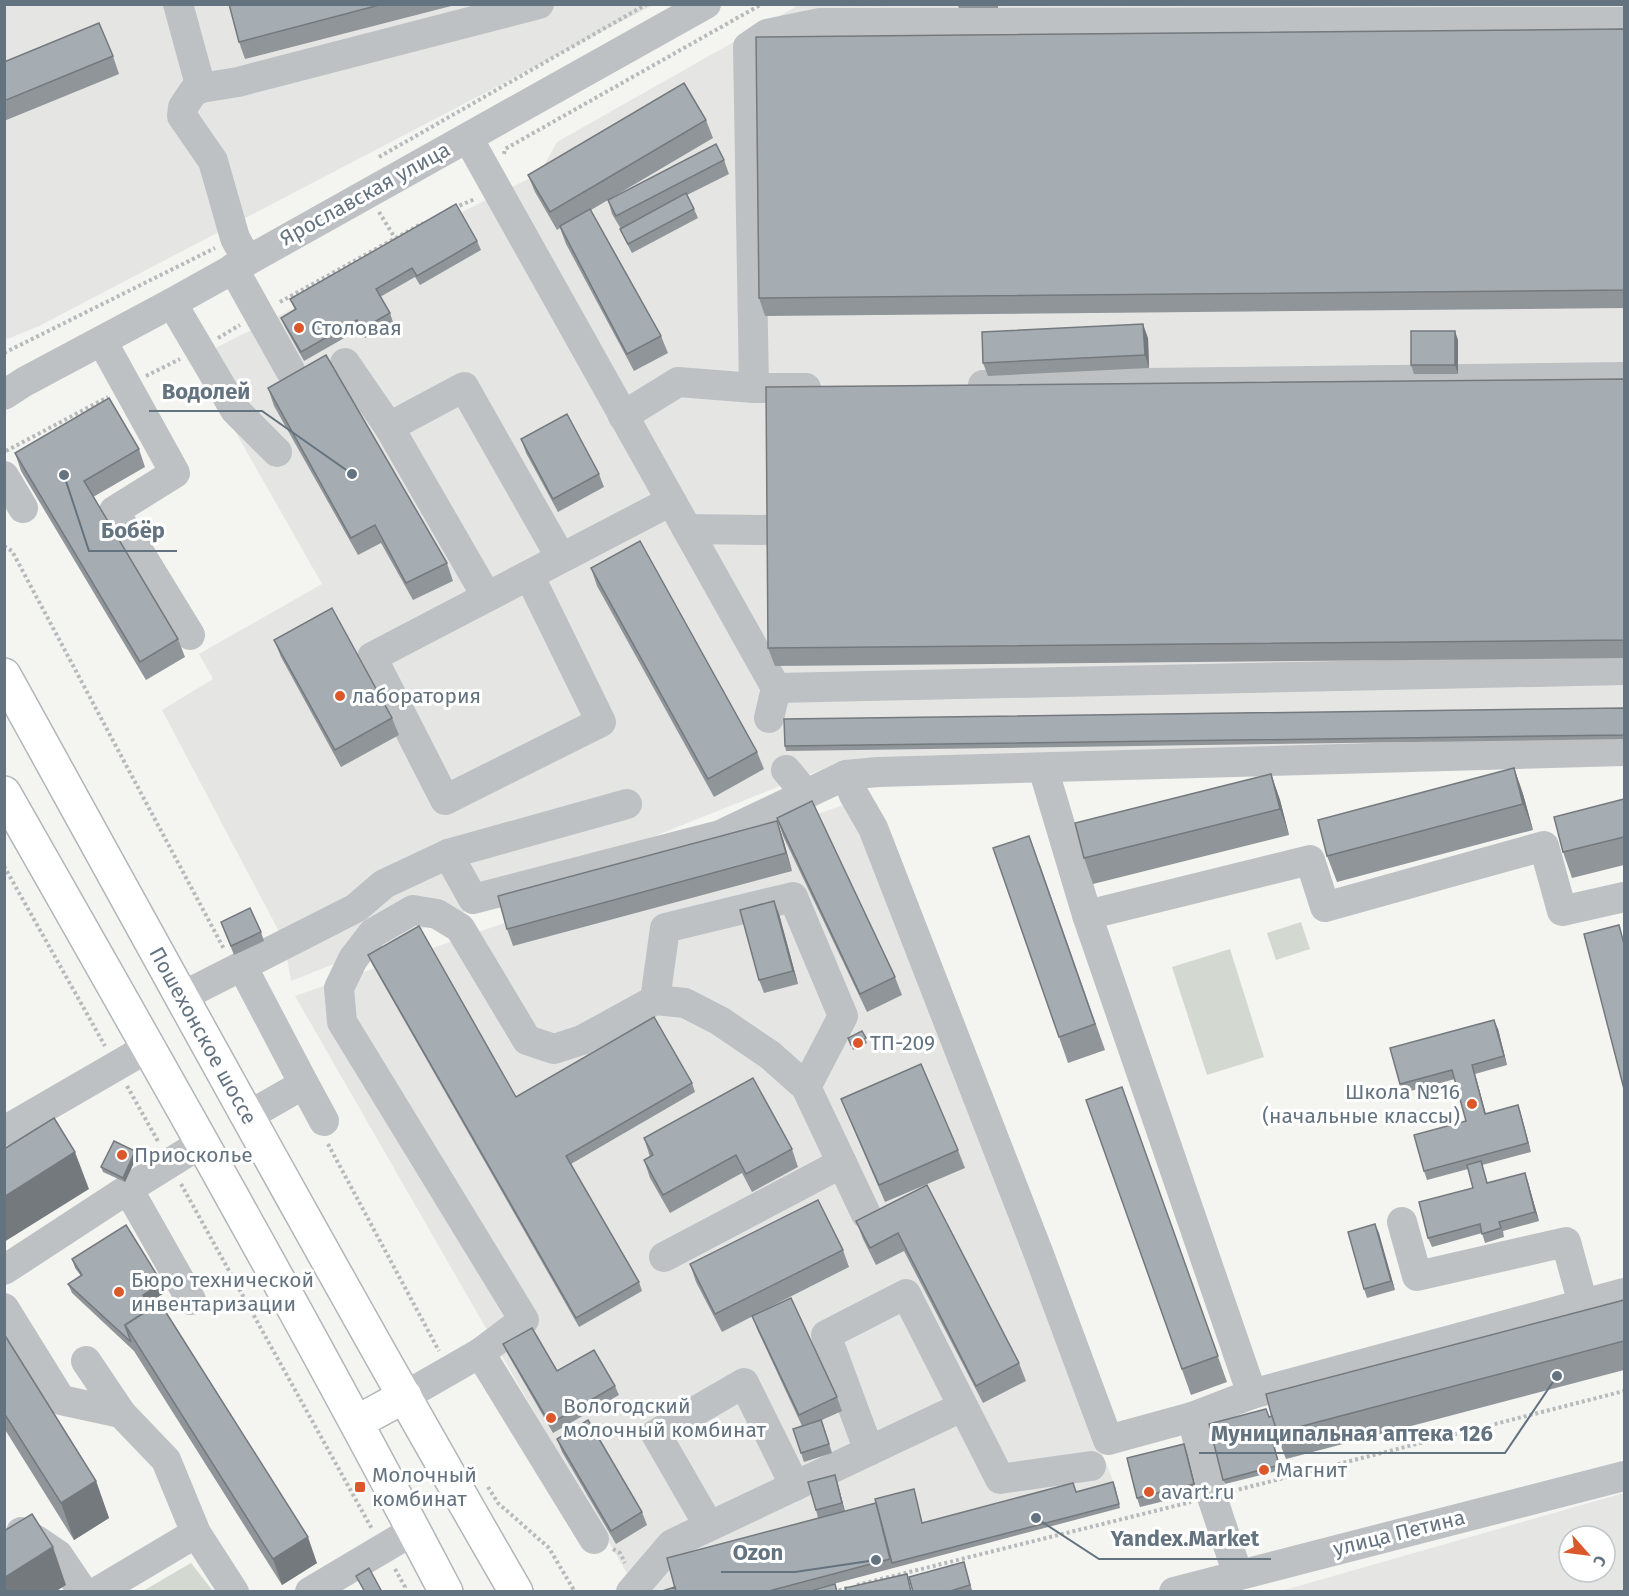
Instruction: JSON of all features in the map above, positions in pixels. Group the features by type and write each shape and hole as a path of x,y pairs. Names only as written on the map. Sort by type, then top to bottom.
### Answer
{"main road":[{"name":"Пошехонское шоссе","path":"4,675 181,997 516,1592"},
{"path":"4,793 357,1422 446,1592"},
{"path":"357,1422 405,1395"}],"street":[{"path":"178,4 201,88"},
{"name":"Ярославская улица","path":"11,388 172,303 239,256 468,138 655,12 706,4"},
{"path":"290,370 259,314 239,256 213,161 182,116 187,98 201,88 243,81 538,5"},
{"path":"754,388 748,47 767,34 820,23 1351,14 1624,22"},
{"path":"468,138 776,688 769,718"},
{"path":"172,303 235,410 277,452"},
{"path":"102,341 175,473 114,511 190,635"},
{"path":"345,363 389,427 487,597"},
{"path":"957,386 1624,376"},
{"path":"623,416 678,382 754,388 838,387"},
{"path":"389,427 464,387 561,558"},
{"path":"4,476 23,508"},
{"path":"529,575 601,722 445,800 372,657 670,501"},
{"path":"687,529 774,530"},
{"path":"776,688 1624,670"},
{"path":"448,854 473,899 720,834 846,775 878,771 1624,751"},
{"path":"1043,768 1087,915 1252,1395"},
{"path":"786,770 806,794"},
{"path":"846,775 854,795 873,828 1042,1263 1108,1440 1192,1417 1252,1395 1624,1293"},
{"path":"181,997 356,908 384,884 448,854 627,804"},
{"path":"1087,915 1310,860 1325,907 1544,846 1562,911 1624,897"},
{"path":"654,1000 665,928 793,897 843,1016 821,1101"},
{"path":"405,1395 480,1353 524,1320 342,1022 339,988 352,959 373,933 413,910 436,914 460,928 526,1040 554,1049 582,1040 654,1000 685,1003 720,1021 770,1055 821,1101 842,1163 866,1214"},
{"path":"242,966 324,1121"},
{"path":"4,1131 148,1047"},
{"path":"248,1116 303,1084"},
{"path":"4,1270 202,1143"},
{"path":"664,1257 842,1163"},
{"path":"128,1189 191,1300"},
{"path":"1402,1222 1417,1276 1566,1242 1583,1304"},
{"path":"869,1451 826,1335 906,1294 1000,1479 1091,1466"},
{"path":"4,1308 62,1400 121,1413"},
{"path":"480,1353 594,1539"},
{"path":"86,1361 121,1413 166,1460 196,1533 234,1592"},
{"path":"709,1526 656,1434 744,1383 795,1486"},
{"path":"633,1589 672,1544 962,1407"},
{"path":"1192,1417 1212,1497 1238,1575"},
{"name":"улица Петина","path":"1174,1592 1624,1476"},
{"path":"7,1526 36,1540 58,1555 83,1592"},
{"path":"319,1589 414,1530"},
{"path":"97,1592 196,1533"}],"path":[{"path":"446,212 495,186 500,178 505,149 762,4"},
{"path":"376,158 655,12"},
{"path":"4,452 200,349 426,222"},
{"path":"4,353 239,256"},
{"path":"4,866 405,1587 404,1592"},
{"path":"486,1484 498,1503 549,1548 575,1592"},
{"path":"594,1539 620,1553 633,1589"}],"shaded area":[{"path":"5,5 653,5 39,326 5,340"},
{"path":"799,5 1624,5 1624,751 828,767 291,981 284,941 162,710 213,679 199,654 322,584 194,359 294,308 460,213 540,173 557,142"},
{"name":"Вологодский молочный комбинат","path":"852,802 1115,1486 1120,1508 803,1591 637,1591 295,996"},
{"path":"1301,922 1310,949 1276,960 1267,933"},
{"path":"1230,949 1264,1057 1207,1075 1172,967"},
{"path":"1624,1493 1624,1591 1281,1591"},
{"path":"191,1563 213,1591 143,1591"}],"building":[{"path":"229,4 383,4 239,42"},
{"path":"99,23 113,56 4,101 4,62"},
{"path":"1624,29 1624,290 759,298 756,37"},
{"path":"684,83 706,120 550,212 528,175"},
{"path":"716,144 724,160 616,216 608,200"},
{"path":"686,193 694,209 628,244 620,229"},
{"path":"456,204 477,241 417,276 412,268 376,289 390,313 362,329 357,320 301,352 281,318 296,309 290,299"},
{"path":"590,209 661,336 627,354 560,226"},
{"path":"1143,324 1145,355 983,363 982,332"},
{"path":"1411,331 1455,331 1455,365 1411,365"},
{"path":"326,355 447,563 406,583 375,525 351,538 268,388"},
{"path":"1624,379 1624,640 768,648 766,387"},
{"path":"109,398 139,449 84,481 178,639 140,662 15,453"},
{"path":"567,414 599,474 553,499 521,439"},
{"path":"640,541 757,752 708,779 591,568"},
{"name":"лаборатория","path":"332,608 392,718 335,750 274,640"},
{"path":"1624,708 1624,735 785,746 784,719"},
{"path":"1514,768 1523,804 1327,856 1318,820"},
{"path":"1271,774 1280,809 1084,858 1075,823"},
{"path":"1624,799 1624,837 1563,852 1554,817"},
{"path":"812,801 895,977 860,994 777,818"},
{"path":"777,821 786,853 507,929 498,896"},
{"path":"1029,836 1095,1024 1059,1037 993,848"},
{"path":"774,901 793,971 759,980 740,910"},
{"path":"250,908 261,932 231,946 221,922"},
{"path":"1619,925 1624,944 1624,1089 1584,934"},
{"path":"419,926 516,1097 654,1017 692,1083 566,1156 639,1282 576,1318 368,955"},
{"name":"Школа №16 (начальные классы)","path":"1494,1020 1504,1056 1472,1065 1485,1114 1518,1105 1528,1143 1424,1171 1414,1135 1466,1121 1452,1070 1400,1084 1390,1048"},
{"path":"862,1031 866,1038 851,1045 848,1038"},
{"path":"921,1064 958,1150 879,1185 841,1099"},
{"path":"753,1078 792,1149 746,1174 736,1155 663,1195 644,1160 653,1155 644,1138"},
{"path":"1122,1087 1218,1356 1182,1369 1086,1100"},
{"path":"54,1118 75,1152 4,1197 4,1149"},
{"path":"114,1141 135,1151 123,1178 101,1167"},
{"path":"1481,1161 1487,1183 1525,1173 1535,1212 1499,1222 1501,1228 1482,1234 1480,1224 1428,1238 1419,1202 1473,1188 1467,1165"},
{"path":"927,1185 1019,1363 976,1386 898,1233 870,1248 856,1221"},
{"path":"818,1200 843,1250 715,1314 690,1264"},
{"path":"1375,1224 1391,1281 1364,1289 1348,1232"},
{"name":"Бюро технической инвентаризации","path":"126,1225 162,1283 143,1295 151,1308 125,1325 131,1342 68,1284 82,1275 72,1259"},
{"path":"791,1298 837,1397 799,1415 752,1316"},
{"path":"1624,1300 1624,1341 1276,1433 1266,1394"},
{"path":"160,1303 308,1537 273,1559 125,1325"},
{"path":"532,1328 557,1371 594,1350 615,1386 550,1424 503,1344"},
{"path":"4,1334 96,1481 61,1503 4,1413"},
{"path":"1266,1409 1269,1417 1272,1416 1280,1441 1273,1443 1279,1465 1223,1480 1209,1424"},
{"path":"588,1420 642,1512 611,1531 557,1439"},
{"path":"821,1420 829,1444 801,1453 793,1429"},
{"path":"1184,1444 1194,1484 1137,1498 1127,1458"},
{"path":"835,1475 842,1503 816,1510 808,1482"},
{"path":"1113,1482 1119,1504 892,1563 875,1499 914,1489 922,1523 1073,1483 1076,1492"},
{"path":"876,1503 890,1559 765,1592 676,1592 667,1558"},
{"path":"32,1514 53,1547 4,1578 4,1531"},
{"path":"964,1562 970,1585 947,1592 913,1592 909,1577"},
{"path":"369,1568 382,1592 365,1592 356,1576"},
{"path":"907,1574 911,1592 846,1592 845,1588"},
{"path":"835,1584 837,1592 806,1592"},
{"path":"675,1587 676,1592 659,1592"}],"place":[{"name":"Столовая","path":"299,328"},
{"name":"Водолей","path":"352,474"},
{"name":"Бобёр","path":"64,475"},
{"name":"лаборатория","path":"340,696"},
{"name":"ТП-209","path":"858,1043"},
{"name":"Школа №16 (начальные классы)","path":"1472,1104"},
{"name":"Приосколье","path":"122,1155"},
{"name":"Бюро технической инвентаризации","path":"119,1292"},
{"name":"Муниципальная аптека 126","path":"1557,1376"},
{"name":"Вологодский молочный комбинат","path":"551,1418"},
{"name":"Магнит","path":"1264,1470"},
{"name":"Молочный комбинат","path":"360,1487"},
{"name":"avart.ru","path":"1149,1492"},
{"name":"Yandex.Market","path":"1036,1518"},
{"name":"Ozon","path":"876,1560"}]}
